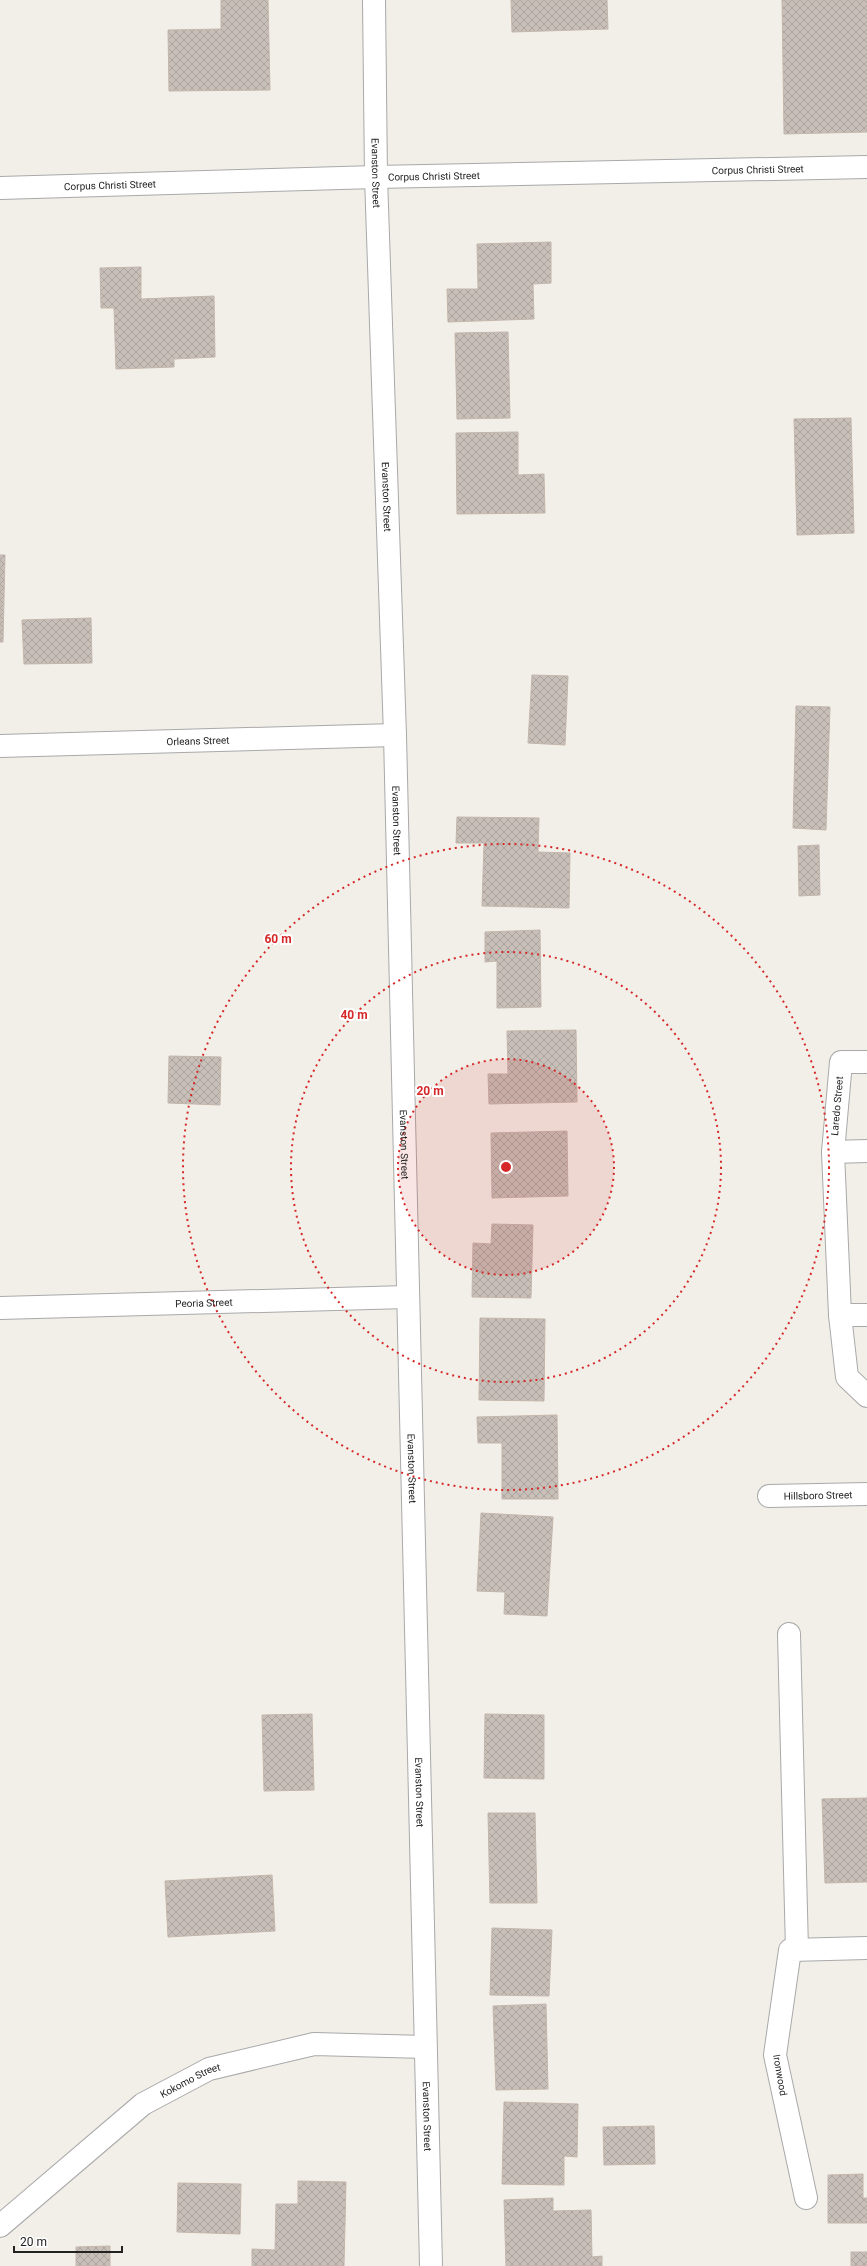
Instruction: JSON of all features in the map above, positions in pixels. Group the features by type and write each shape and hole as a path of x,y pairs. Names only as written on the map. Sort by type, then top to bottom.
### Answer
{"street":[{"name":"Evanston Street","path":"374,0 376,177 395,735 431,2266"},
{"name":"Corpus Christi Street","path":"0,188 376,177 867,167"},
{"name":"Orleans Street","path":"0,746 395,735"},
{"name":"Laredo Street","path":"857,1377 840,1314 832,1152 841,1062 867,1062"},
{"path":"832,1152 867,1151"},
{"name":"Peoria Street","path":"0,1308 408,1297"},
{"path":"840,1314 867,1314"},
{"path":"857,1377 867,1396"},
{"name":"Hillsboro Street","path":"769,1496 867,1494"},
{"name":"Ironwood","path":"789,1634 793,1950 775,2055 806,2198"},
{"path":"793,1950 867,1948"},
{"name":"Kokomo Street","path":"0,2226 143,2104 209,2069 314,2044 425,2048"}],"building":[{"path":"221,0 268,0 270,90 169,91 168,30 221,29"},
{"path":"511,0 607,0 608,29 512,32"},
{"path":"782,0 867,0 867,132 784,134"},
{"path":"551,242 551,283 533,284 534,319 448,322 447,289 478,289 477,244"},
{"path":"141,267 141,299 214,296 215,357 174,359 174,367 116,369 114,308 101,308 100,268"},
{"path":"508,332 510,418 457,419 455,333"},
{"path":"851,418 854,533 797,535 794,419"},
{"path":"518,432 518,475 544,474 545,513 457,514 456,433"},
{"path":"0,555 5,555 3,642 0,642"},
{"path":"91,618 92,663 24,664 22,620"},
{"path":"532,675 568,676 565,745 528,743"},
{"path":"796,706 830,707 826,830 793,828"},
{"path":"457,817 539,818 538,852 570,853 569,908 482,906 484,843 456,843"},
{"path":"819,845 820,895 799,896 798,846"},
{"path":"540,930 541,1007 497,1008 497,961 485,962 485,932"},
{"path":"576,1030 577,1102 489,1104 488,1074 508,1074 507,1031"},
{"path":"169,1056 221,1057 220,1105 168,1103"},
{"path":"567,1131 568,1196 492,1198 491,1133"},
{"path":"492,1224 533,1225 531,1298 472,1297 473,1243 491,1244"},
{"path":"480,1318 545,1319 544,1401 479,1400"},
{"path":"557,1415 558,1499 502,1499 502,1443 478,1443 477,1417"},
{"path":"481,1513 553,1517 547,1616 504,1614 505,1592 477,1591"},
{"path":"312,1714 314,1790 264,1791 262,1715"},
{"path":"485,1714 544,1715 544,1779 484,1778"},
{"path":"867,1798 867,1882 825,1883 822,1799"},
{"path":"488,1813 535,1813 537,1903 490,1903"},
{"path":"272,1875 275,1931 168,1937 165,1881"},
{"path":"492,1928 552,1930 549,1996 490,1995"},
{"path":"546,2004 548,2089 496,2090 493,2006"},
{"path":"504,2102 578,2104 577,2157 564,2156 564,2185 502,2184"},
{"path":"654,2126 655,2164 604,2165 603,2127"},
{"path":"863,2174 863,2198 867,2198 867,2223 828,2223 828,2175"},
{"path":"298,2181 346,2182 344,2266 252,2266 252,2249 275,2250 276,2204 298,2204"},
{"path":"178,2183 241,2184 240,2234 177,2232"},
{"path":"553,2198 553,2211 591,2210 592,2257 602,2256 602,2266 506,2266 504,2200"},
{"path":"110,2246 110,2266 76,2266 76,2247"},
{"path":"851,2252 867,2252 867,2266 851,2266"}]}
